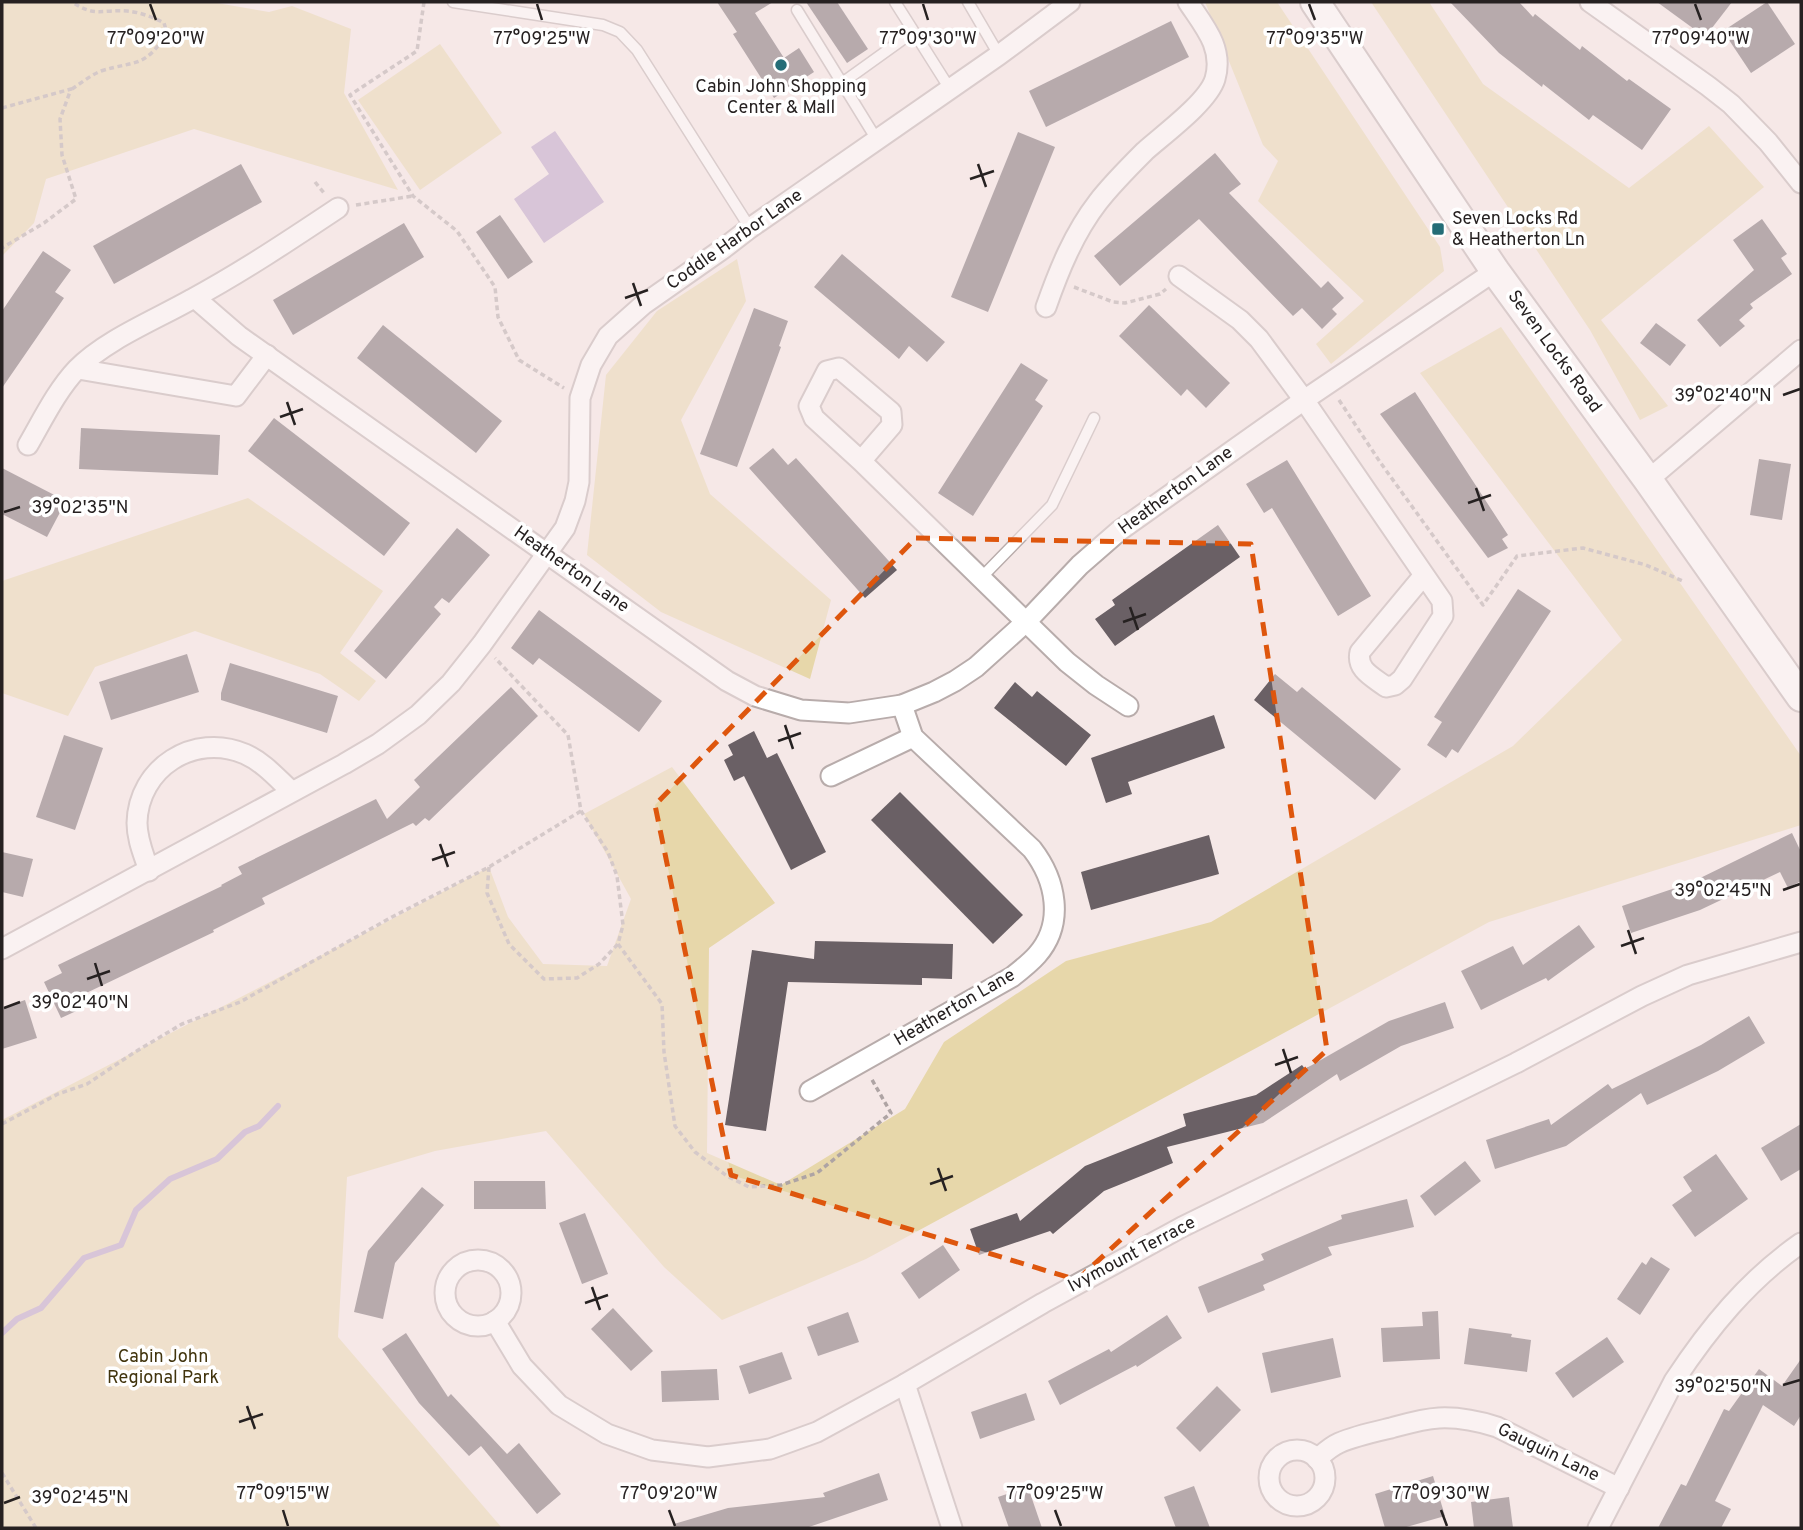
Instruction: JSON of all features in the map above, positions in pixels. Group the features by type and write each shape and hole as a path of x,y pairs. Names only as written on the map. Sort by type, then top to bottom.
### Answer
{"main road":[{"name":"Seven Locks Road","path":"1315,2 1495,271 1648,480 1801,697"}],"street":[{"name":"Coddle Harbor Lane","path":"4,945 149,871 379,744 418,715 451,683 482,644 565,528 577,492 580,398 591,365 608,337 644,304 999,55 1070,2"},
{"path":"1046,307 1067,253 1098,202 1143,153 1205,98 1215,81 1217,50 1211,36 1188,2"},
{"path":"1590,2 1731,104 1768,142 1801,183"},
{"path":"28,445 52,402 78,369 103,348 264,257 338,208"},
{"name":"Heatherton Lane","path":"195,298 239,336 727,681 755,696 801,710 849,713 902,705 934,692 976,667 1119,530 1304,400 1495,271"},
{"path":"1178,276 1240,320 1259,339 1304,400 1424,575 1441,601 1443,616 1402,679 1395,685 1386,687 1362,668 1358,660 1360,652 1424,575"},
{"path":"1648,480 1801,350"},
{"path":"78,369 236,396 267,355"},
{"path":"861,461 892,425 891,412 839,368 827,371 810,406 814,418 1067,662 1128,706"},
{"name":"Heatherton Lane","path":"810,1091 1012,977 1038,955 1054,918 1054,895 1048,875 1037,855 913,737 902,705"},
{"path":"831,776 913,737"},
{"path":"149,871 139,841 139,808 150,781 161,767 174,757 190,750 212,747 237,751 258,761 291,791"},
{"name":"Ivymount Terrace","path":"495,1321 522,1366 559,1405 607,1434 652,1450 708,1457 770,1449 817,1432 1182,1227 1516,1063 1642,996 1688,975 1801,942"},
{"path":"1598,1528 1674,1381 1714,1324 1735,1300 1801,1243"},
{"path":"905,1384 952,1528"},
{"name":"Gauguin Lane","path":"1317,1459 1339,1443 1367,1434 1418,1421 1455,1418 1497,1427 1619,1488"}],"lane":[{"path":"453,2 603,24 620,32 638,50 750,228"},
{"path":"895,2 950,89"},
{"path":"968,2 999,55"},
{"path":"797,10 877,140"},
{"path":"842,83 913,32"},
{"path":"981,578 1052,505 1094,418"}],"path":[{"path":"2,107 71,89 99,72 139,63 157,49 167,33 164,23 152,17 127,11 97,13 72,2"},
{"path":"424,2 417,51 350,95 413,196 457,231 495,287 498,317 519,360 580,398"},
{"path":"2,248 44,223 76,199 62,155 60,119 71,89"},
{"path":"338,208 413,196"},
{"path":"1056,281 1113,302 1125,303 1160,294 1178,276"},
{"path":"1328,384 1380,462 1483,605 1517,556 1583,548 1646,565 1685,582"},
{"path":"482,644 568,735 581,811 608,852 617,876 624,925 618,944 599,964 577,978 544,979 509,944 487,893 489,867"},
{"path":"2,1124 58,1094 87,1084 182,1024 240,1002 357,936 489,867 581,811"},
{"path":"618,944 662,1004 663,1052 675,1126 695,1152 727,1176 748,1187 781,1185 817,1173 891,1114 862,1061"},
{"path":"2,1473 36,1528"}],"highlighted area":[{"path":"916,538 1251,544 1327,1050 1077,1280 731,1175 655,805"}],"green space":[{"path":"2,2 211,2 269,12 292,6 351,29 344,93 398,190 194,129 46,179 34,223 2,256"},
{"path":"1205,2 1277,2 1440,247 1444,271 1331,364 1316,344 1364,301 1258,201 1278,161 1263,145"},
{"path":"1371,2 1429,2 1483,84 1629,188 1709,126 1764,187 1601,320 1668,406 1640,420 1590,330"},
{"path":"440,44 502,133 420,190 358,100"},
{"path":"737,259 746,301 681,420 710,494 831,600 810,679 661,612 587,555 606,375 657,311"},
{"name":"Cabin John Regional Park","path":"1501,327 1801,756 1801,825 1489,922 866,1259 722,1320 664,1267 546,1131 435,1151 347,1177 338,1337 502,1528 2,1528 2,1120 489,867 508,917 543,964 607,966 631,899 584,814 672,767 775,903 709,948 707,1153 781,1185 905,1109 944,1042 1066,961 1211,922 1513,746 1622,640 1420,373"},
{"path":"248,498 383,591 340,653 376,681 359,701 320,674 195,631 95,667 68,716 2,693 2,581"}],"shaded area":[{"path":"555,131 604,202 544,243 514,199 549,174 531,147"}],"building":[{"name":"Cabin John Shopping Center & Mall","path":"717,2 773,2 755,13 784,58 799,48 814,72 774,98 733,34 737,32"},
{"path":"806,2 837,2 868,49 847,63"},
{"path":"1450,2 1519,2 1533,17 1535,14 1580,50 1582,46 1627,81 1629,79 1671,109 1642,150 1593,115 1589,120 1543,84 1542,87 1499,53"},
{"path":"1657,2 1732,2 1705,37"},
{"path":"1767,2 1795,44 1751,73 1723,31"},
{"path":"1171,21 1189,57 1046,127 1029,91"},
{"path":"1018,132 1055,147 988,312 951,297"},
{"path":"1215,153 1241,184 1229,193 1321,288 1328,281 1344,298 1332,309 1337,314 1322,329 1302,308 1293,316 1199,219 1120,286 1094,256"},
{"path":"241,164 262,202 114,284 93,246"},
{"path":"500,215 533,262 508,279 476,232"},
{"path":"1762,219 1787,254 1781,258 1792,274 1750,304 1753,308 1739,320 1745,326 1720,347 1697,320 1754,270 1733,240"},
{"path":"404,223 424,257 293,335 273,300"},
{"path":"43,251 71,270 55,292 64,298 2,388 2,311"},
{"path":"842,254 945,342 927,362 909,346 899,359 814,287"},
{"path":"1149,305 1230,383 1206,408 1187,389 1181,396 1119,336"},
{"path":"754,308 788,321 737,467 700,454"},
{"path":"1656,323 1686,345 1670,366 1640,343"},
{"path":"383,325 502,421 476,453 357,358"},
{"path":"1021,363 1048,380 1035,400 1043,406 973,516 938,493"},
{"path":"1415,392 1508,535 1502,539 1508,548 1488,558 1380,414"},
{"path":"274,418 410,523 384,556 248,451"},
{"path":"81,428 220,435 218,475 79,469"},
{"path":"773,448 788,465 796,458 897,570 865,598 749,468"},
{"path":"1759,459 1791,464 1782,520 1750,515"},
{"path":"1287,460 1371,596 1338,616 1272,508 1264,513 1246,484"},
{"path":"2,468 66,501 47,537 2,514"},
{"path":"1218,525 1240,557 1115,646 1095,619 1115,605 1112,600"},
{"path":"457,528 490,555 449,603 442,598 434,607 441,614 386,679 354,651"},
{"path":"1518,589 1551,611 1458,753 1452,749 1446,758 1427,745 1442,722 1434,717"},
{"path":"539,610 662,701 639,732 539,658 533,665 511,648"},
{"path":"187,654 199,692 111,720 99,682"},
{"path":"230,663 338,696 327,733 221,700"},
{"path":"1275,674 1297,692 1302,687 1401,769 1375,800 1254,700"},
{"path":"1015,682 1032,697 1037,691 1091,735 1066,766 994,708"},
{"path":"511,687 538,716 429,821 425,818 416,826 413,823 262,898 265,904 213,930 214,932 80,996 85,1007 61,1018 44,982 62,973 58,965 222,886 242,874 238,867 376,799 387,819 420,787 414,780"},
{"path":"1214,715 1225,748 1128,782 1132,794 1106,803 1091,758"},
{"path":"754,731 767,758 777,753 826,852 791,870 744,776 734,781 724,760 733,755 728,745"},
{"path":"64,735 103,748 75,830 36,817"},
{"path":"900,792 1023,915 993,944 871,820"},
{"path":"1792,833 1801,852 1801,881 1788,888 1780,872 1700,910 1631,933 1622,906 1690,883"},
{"path":"1209,835 1219,874 1091,910 1081,872"},
{"path":"2,852 33,859 23,897 2,892"},
{"path":"1579,925 1595,947 1548,981 1546,978 1481,1010 1461,971 1513,946 1523,965"},
{"path":"815,941 953,944 952,979 922,978 922,985 788,982 766,1131 725,1125 752,950 814,959"},
{"path":"25,1000 37,1038 2,1049 2,1008"},
{"path":"1445,1002 1454,1028 1401,1046 1340,1081 1337,1074 1263,1123 1167,1147 1173,1163 1104,1191 1053,1234 1050,1231 979,1255 970,1229 1017,1213 1020,1221 1085,1166 1186,1126 1183,1114 1256,1095 1302,1065 1305,1069 1389,1021"},
{"path":"1749,1016 1765,1043 1718,1071 1647,1105 1641,1093 1566,1146 1495,1169 1486,1140 1549,1119 1551,1125 1608,1084 1612,1089 1701,1045"},
{"path":"1801,1124 1801,1169 1781,1181 1761,1148"},
{"path":"1716,1154 1748,1199 1695,1237 1672,1205 1692,1191 1683,1177"},
{"path":"1465,1161 1481,1181 1435,1216 1420,1196"},
{"path":"474,1181 545,1181 546,1209 474,1209"},
{"path":"422,1187 444,1205 395,1263 383,1319 354,1312 368,1251"},
{"path":"1407,1199 1414,1227 1328,1247 1332,1255 1263,1285 1265,1290 1208,1313 1198,1287 1264,1260 1261,1254 1342,1219 1341,1215"},
{"path":"585,1213 608,1274 582,1284 559,1223"},
{"path":"943,1245 960,1270 919,1299 901,1273"},
{"path":"1651,1257 1670,1269 1640,1315 1617,1299 1642,1262 1646,1265"},
{"path":"613,1308 653,1351 631,1371 591,1329"},
{"path":"1438,1311 1440,1359 1383,1362 1381,1328 1423,1326 1422,1312"},
{"path":"848,1312 859,1342 818,1356 807,1327"},
{"path":"1167,1315 1182,1338 1137,1367 1136,1365 1060,1405 1048,1381 1109,1349 1111,1352"},
{"path":"1469,1328 1512,1334 1511,1337 1531,1340 1527,1372 1464,1364"},
{"path":"406,1333 448,1397 451,1394 507,1454 519,1443 561,1494 537,1514 481,1446 469,1456 419,1403 382,1349"},
{"path":"1607,1337 1624,1362 1573,1398 1555,1373"},
{"path":"1333,1338 1341,1377 1271,1393 1262,1353"},
{"path":"782,1352 792,1379 749,1394 739,1366"},
{"path":"1801,1359 1801,1415 1794,1426 1763,1405 1715,1501 1731,1509 1721,1528 1658,1528 1681,1484 1686,1486 1724,1409 1729,1411 1759,1369 1782,1386"},
{"path":"717,1369 719,1400 662,1402 661,1371"},
{"path":"1217,1386 1241,1410 1200,1452 1176,1428"},
{"path":"1026,1393 1035,1420 980,1439 971,1412"},
{"path":"879,1473 888,1500 809,1527 674,1528 674,1524 728,1508 825,1497 823,1493"},
{"path":"1433,1476 1445,1516 1403,1528 1385,1528 1375,1494"},
{"path":"1194,1486 1210,1528 1176,1528 1164,1497"},
{"path":"1028,1487 1042,1528 1009,1528 998,1497"},
{"path":"1509,1497 1513,1528 1474,1528 1471,1502"}],"waterway":[{"path":"2,1333 17,1319 41,1308 84,1258 121,1245 136,1210 170,1179 217,1159 245,1132 259,1126 278,1106"}],"place":[{"name":"Cabin John Shopping Center & Mall","path":"781,65"},
{"name":"Seven Locks Rd & Heatherton Ln","path":"1438,229"}]}
